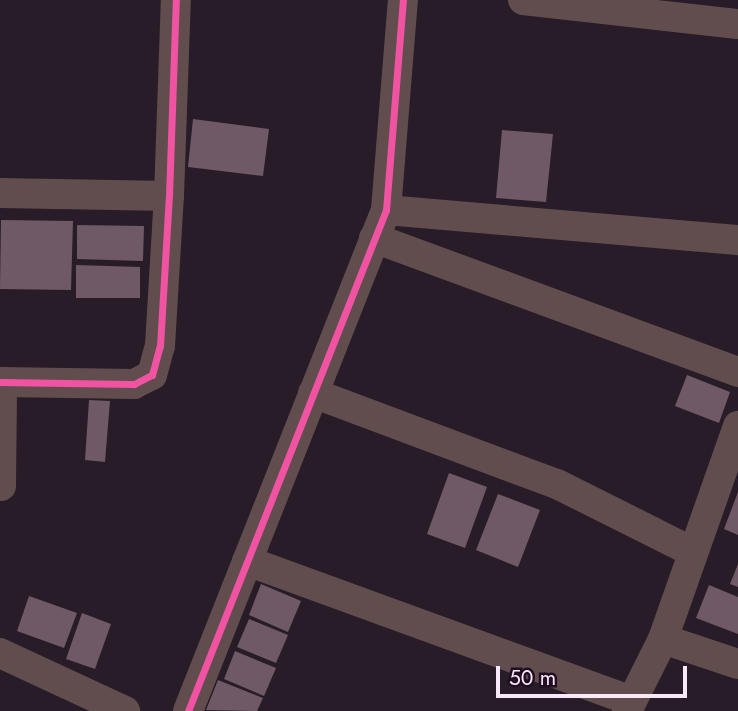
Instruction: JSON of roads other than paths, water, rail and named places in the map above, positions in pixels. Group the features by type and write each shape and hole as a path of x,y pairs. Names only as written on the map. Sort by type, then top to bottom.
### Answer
{"street":[{"path":"1,486 1,382 134,384 152,375 160,346 176,0"},
{"path":"188,711 386,210 403,0"},
{"path":"523,0 652,7 738,23"},
{"path":"0,193 169,196"},
{"path":"386,210 738,240"},
{"path":"374,238 738,372"},
{"path":"313,393 557,484 694,552"},
{"path":"247,561 629,706 663,639 694,552 731,468 738,426"},
{"path":"663,639 738,664"},
{"path":"0,653 125,711"}]}
